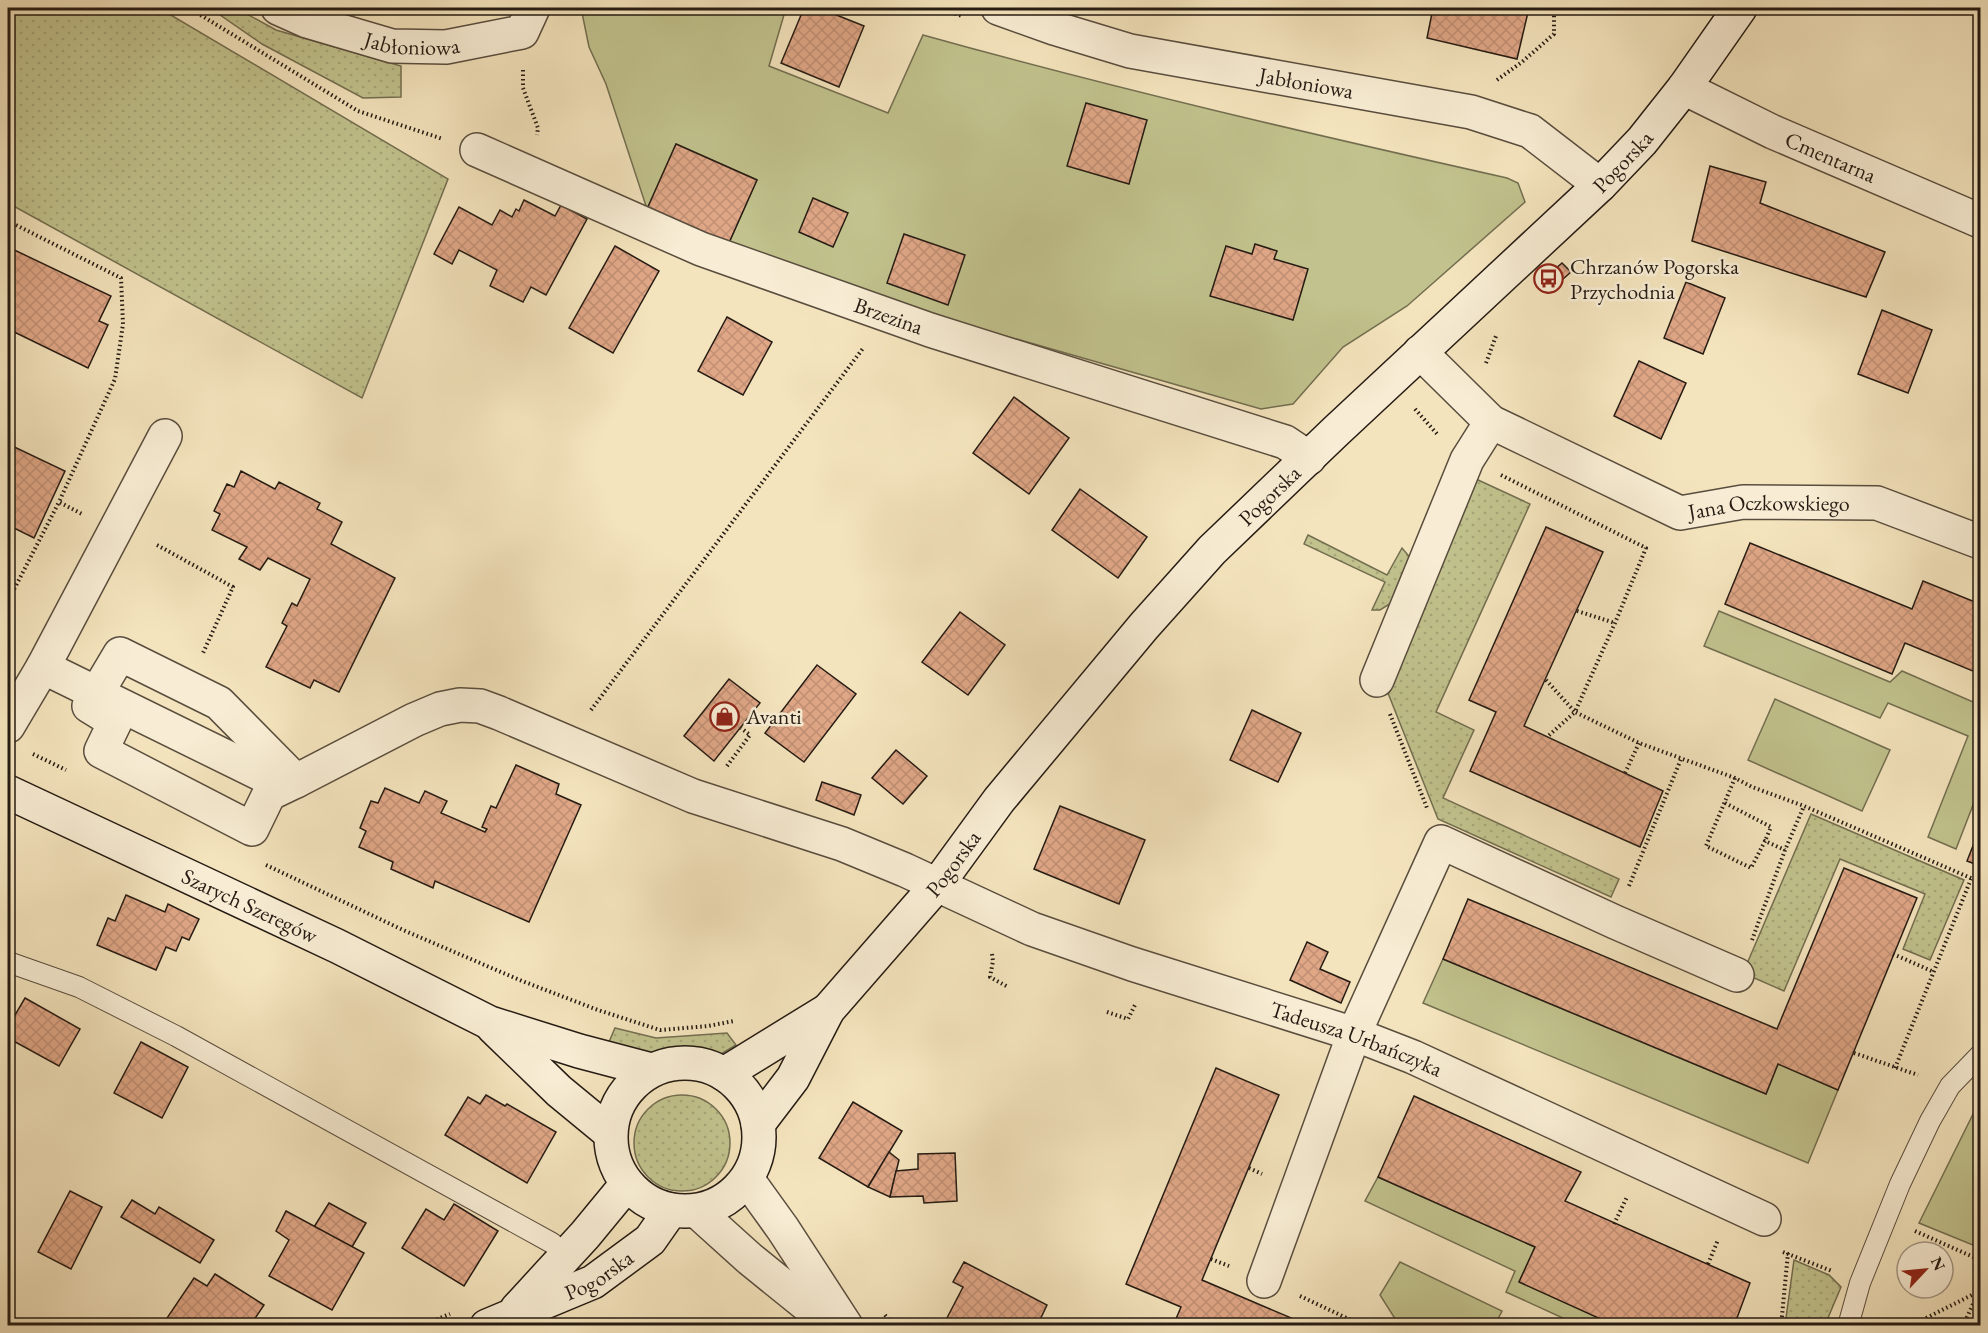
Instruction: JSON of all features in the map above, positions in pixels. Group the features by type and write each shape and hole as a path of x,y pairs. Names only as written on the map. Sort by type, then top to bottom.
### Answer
{"street":[{"name":"Jabłoniowa","path":"278,8 307,21 392,46 446,47 528,20"},
{"name":"Jabłoniowa","path":"998,8 1130,51 1471,112 1530,131 1600,185"},
{"name":"Pogorska","path":"758,1124 793,1078 828,1010 937,885 999,800 1144,626 1212,550 1600,185 1642,141 1740,8"},
{"name":"Cmentarna","path":"1684,87 1773,132 1980,221"},
{"name":"Brzezina","path":"477,150 701,249 887,316 1285,442 1309,458"},
{"name":"Jana Oczkowskiego","path":"1420,352 1491,422 1680,513 1743,502 1877,503 1980,542"},
{"path":"1377,680 1467,460 1491,422"},
{"path":"8,726 43,667 165,436"},
{"path":"96,693 120,654 219,703 296,781"},
{"path":"43,667 271,778 296,781"},
{"name":"Tadeusza Urbańczyka","path":"96,693 89,706 115,722 101,751 252,829 269,794 440,709 460,705 480,706 707,800 843,844 1032,928 1132,964 1354,1034 1413,1057 1764,1219"},
{"name":"Szarych Szeregów","path":"8,792 337,946 490,1023 579,1051 651,1070"},
{"path":"1264,1281 1354,1034 1441,842 1737,975"},
{"name":"Pogorska","path":"724,1074 828,1010"},
{"name":"Szarych Szeregów","path":"490,1023 559,1091 610,1133"},
{"path":"685,1212 722,1202 747,1179 754,1164 759,1143 758,1124 753,1107 743,1090 724,1074 710,1067 690,1063 670,1064 651,1070 622,1096 614,1114 610,1133 617,1168 627,1184 640,1197 654,1205 685,1212 750,1259 833,1326"},
{"path":"747,1179 783,1229 846,1326"},
{"name":"Pogorska","path":"498,1321 566,1256 627,1184"},
{"name":"Pogorska","path":"498,1321 593,1282 685,1212"}],"lane":[{"path":"8,962 79,987 176,1036 552,1244 566,1256"},
{"path":"1848,1326 1860,1283 1900,1184 1930,1121 1950,1086 1980,1055"}],"path":[{"path":"189,8 357,111 477,150"},
{"path":"1471,112 1481,91 1522,62 1554,34 1554,8"},
{"path":"528,20 523,88 538,128"},
{"path":"8,221 121,278 123,324 116,379 59,502 8,601"},
{"path":"567,742 887,316"},
{"path":"1467,460 1647,548 1575,712 1547,737"},
{"path":"59,502 88,518"},
{"path":"157,545 233,587 187,686"},
{"path":"1576,611 1615,623"},
{"path":"1377,680 1441,842"},
{"path":"1546,680 1575,712 1639,743 1804,806 1980,882"},
{"path":"707,800 719,778 750,735 741,728"},
{"path":"1625,773 1639,743"},
{"path":"28,752 70,772"},
{"path":"1615,922 1681,759"},
{"path":"1725,803 1771,826 1751,868 1706,846 1735,778"},
{"path":"1737,975 1804,806"},
{"path":"1765,841 1785,850"},
{"path":"257,861 403,930 522,981 609,1013 660,1029 708,1026 735,1021 743,1017"},
{"path":"1854,1053 1895,1068 1971,879"},
{"path":"1893,954 1934,972"},
{"path":"1614,1224 1628,1195"},
{"path":"1887,1219 1980,1260"},
{"path":"1708,1264 1720,1236"},
{"path":"1781,1326 1788,1253 1860,1283"},
{"path":"1211,1259 1230,1267"},
{"path":"1910,1326 1979,1292"},
{"path":"1963,1326 1979,1292"},
{"path":"420,1326 455,1312"},
{"path":"1352,1326 1353,1321 1357,1326"}],"green space":[{"path":"8,8 159,8 448,179 362,398 8,203"},
{"path":"210,8 236,8 276,30 401,66 401,97 363,98 262,44"},
{"path":"581,8 786,8 769,66 888,113 923,35 1214,110 1507,178 1518,183 1525,202 1407,306 1343,347 1293,404 1261,409 957,322 835,279 728,245 757,180 676,144 647,209 606,84 589,47"},
{"path":"1476,479 1530,504 1436,712 1474,730 1443,798 1619,879 1611,897 1438,819 1384,683"},
{"path":"1308,535 1387,575 1402,548 1410,562 1396,600 1380,610 1372,610 1385,582 1304,544"},
{"path":"1719,611 1890,682 1902,671 1980,705 1980,787 1956,849 1928,837 1968,736 1888,703 1880,718 1704,646"},
{"path":"1775,699 1890,750 1862,811 1748,760"},
{"path":"1811,814 1964,880 1930,960 1903,949 1925,894 1840,859 1784,991 1743,973"},
{"path":"1443,959 1766,1094 1778,1064 1838,1090 1808,1163 1423,1003"},
{"path":"615,1028 656,1038 727,1033 736,1045 721,1054 677,1052 645,1054 606,1049"},
{"path":"682,1095 700,1099 716,1109 726,1125 730,1143 726,1161 716,1177 700,1187 682,1191 664,1187 648,1177 638,1161 634,1143 638,1125 648,1109 664,1099"},
{"path":"1980,1100 1980,1248 1919,1223"},
{"path":"1378,1177 1535,1247 1519,1282 1616,1325 1578,1325 1506,1292 1515,1271 1365,1201"},
{"path":"1794,1260 1829,1275 1841,1287 1825,1325 1785,1325"},
{"path":"1400,1262 1502,1311 1495,1325 1399,1325 1380,1295"}],"building":[{"path":"804,8 819,8 864,26 839,87 781,63"},
{"path":"1433,8 1529,8 1517,59 1427,38"},
{"path":"1086,103 1147,120 1129,184 1067,166"},
{"path":"676,144 757,180 728,245 647,209"},
{"path":"1710,166 1766,182 1760,203 1885,252 1866,297 1692,241"},
{"path":"813,198 848,213 833,247 799,232"},
{"path":"524,200 555,216 561,205 587,219 546,295 531,287 523,302 490,286 497,270 459,250 452,264 434,254 459,207 492,225 500,210 512,217 516,209 519,211"},
{"path":"904,234 965,255 948,305 887,283"},
{"path":"1255,244 1277,251 1274,259 1308,269 1293,320 1210,296 1226,246 1252,254"},
{"path":"615,246 659,271 613,353 569,328"},
{"path":"8,247 111,296 99,321 108,325 88,368 8,329"},
{"path":"1562,263 1571,272 1547,293 1538,284"},
{"path":"1686,282 1725,298 1703,354 1664,338"},
{"path":"1882,310 1932,330 1908,393 1858,374"},
{"path":"727,317 772,342 743,395 698,371"},
{"path":"1639,361 1686,383 1661,439 1614,416"},
{"path":"1014,397 1069,438 1029,494 973,453"},
{"path":"8,444 65,471 34,538 8,525"},
{"path":"241,471 275,489 279,482 320,503 317,509 342,522 331,544 395,578 339,692 314,680 310,688 266,667 287,626 282,623 292,603 297,606 310,579 268,558 260,570 239,559 247,547 212,530 220,514 214,511 227,484 234,487"},
{"path":"1080,489 1147,537 1118,578 1052,530"},
{"path":"1546,527 1603,552 1524,726 1663,791 1640,847 1470,771 1496,712 1469,700"},
{"path":"1750,543 1912,609 1923,581 1980,604 1980,674 1905,643 1892,674 1725,604"},
{"path":"960,612 1005,645 968,695 922,662"},
{"path":"817,665 856,694 804,762 765,733"},
{"name":"Avanti","path":"729,679 760,703 714,761 684,736"},
{"path":"1252,710 1301,733 1278,782 1230,760"},
{"path":"896,750 927,776 903,804 872,778"},
{"path":"516,765 559,784 556,794 581,805 529,922 435,881 433,888 391,869 393,862 359,847 366,831 360,828 371,801 378,803 385,788 419,803 425,791 447,801 441,813 485,832 487,829 482,827 491,806 496,808"},
{"path":"822,782 861,795 854,815 816,800"},
{"path":"1060,806 1145,840 1119,904 1034,869"},
{"path":"1980,828 1980,866 1967,861"},
{"path":"1844,868 1917,898 1838,1090 1778,1064 1766,1094 1443,959 1468,899 1777,1029"},
{"path":"126,895 165,912 168,904 199,919 189,940 182,937 176,951 166,947 156,970 97,945 108,918 115,921"},
{"path":"1307,942 1328,952 1320,969 1350,982 1341,1003 1290,980"},
{"path":"25,998 80,1029 59,1066 8,1038 8,1027"},
{"path":"141,1042 188,1067 162,1118 114,1093"},
{"path":"1216,1068 1279,1095 1202,1280 1310,1326 1173,1326 1181,1307 1126,1284"},
{"path":"486,1095 505,1106 507,1104 556,1132 527,1183 445,1135 468,1097 480,1104"},
{"path":"1414,1096 1581,1172 1565,1201 1750,1283 1734,1326 1616,1326 1519,1282 1535,1247 1378,1177"},
{"path":"853,1102 902,1131 868,1187 819,1158"},
{"path":"889,1152 899,1160 890,1197 868,1187"},
{"path":"955,1153 957,1201 924,1203 923,1196 890,1197 896,1171 918,1169 918,1154"},
{"path":"70,1191 102,1207 71,1269 38,1252"},
{"path":"132,1200 155,1214 159,1207 214,1240 200,1263 121,1217"},
{"path":"329,1203 366,1223 352,1247 314,1227"},
{"path":"454,1204 498,1231 464,1286 402,1248 426,1209 444,1220"},
{"path":"286,1211 364,1253 332,1310 269,1276 289,1240 276,1231"},
{"path":"964,1262 1047,1305 1037,1326 962,1326 947,1318 963,1287 953,1282"},
{"path":"215,1274 264,1305 250,1326 171,1326 165,1321 194,1278 207,1286"}],"place":[{"name":"Chrzanów Pogorska Przychodnia","path":"1549,279"},
{"name":"Avanti","path":"725,716"}]}
